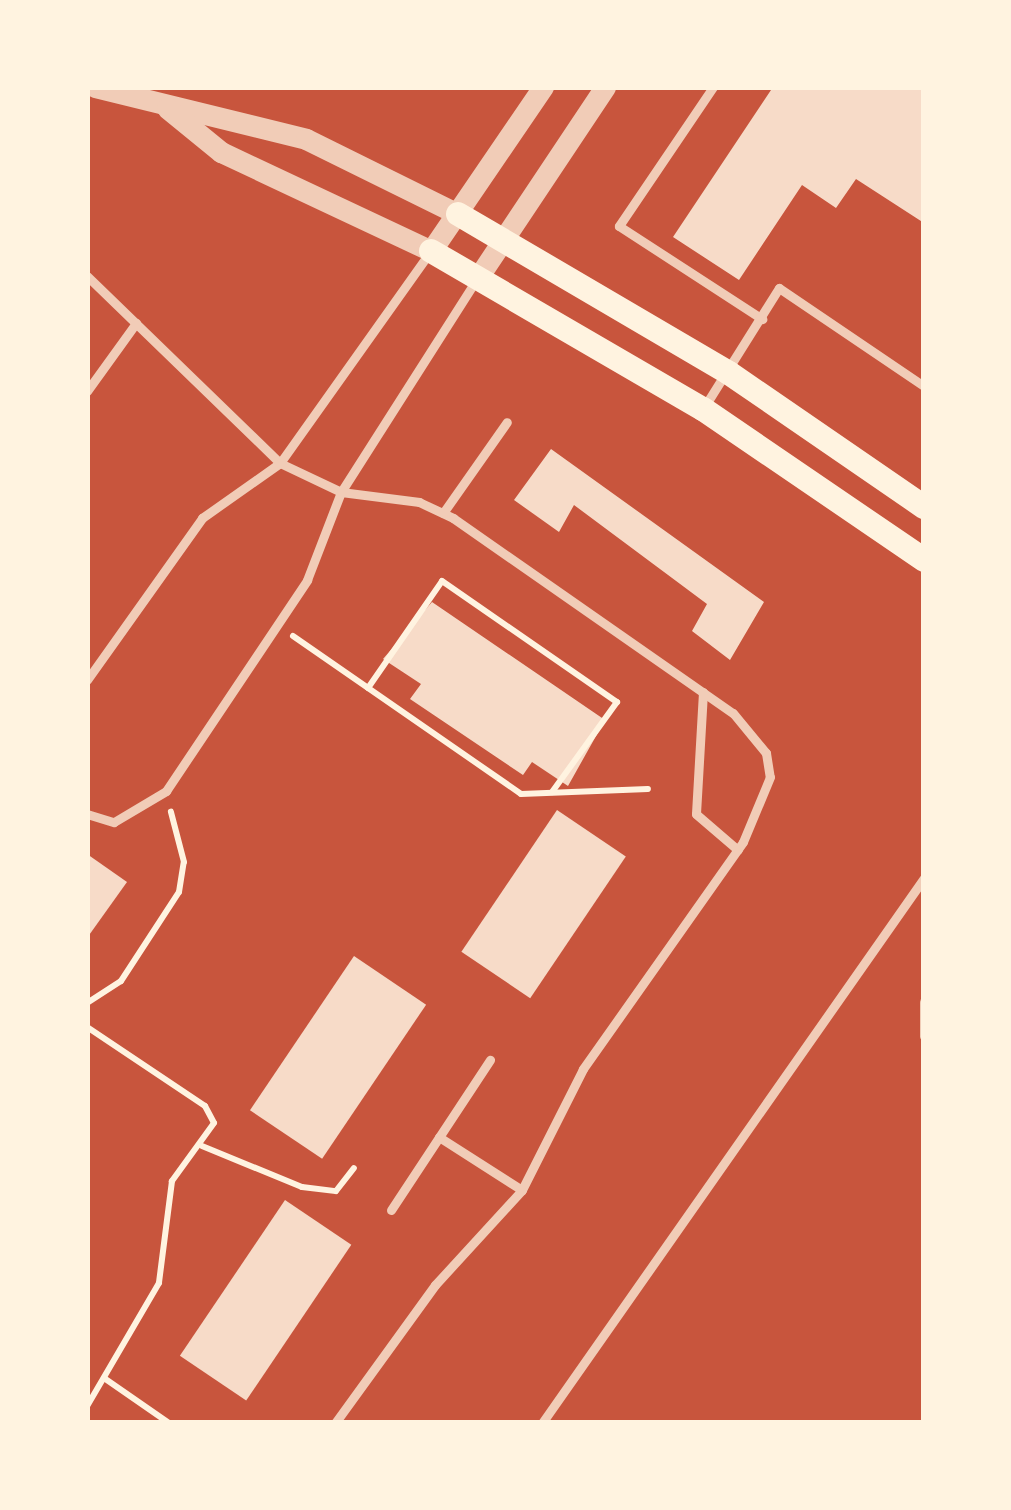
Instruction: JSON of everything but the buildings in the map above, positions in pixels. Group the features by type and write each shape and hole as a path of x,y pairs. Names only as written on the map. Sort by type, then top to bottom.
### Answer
{"main road":[{"path":"458,214 729,374 924,507"},
{"path":"431,251 703,409 924,560"}],"street":[{"path":"95,87 167,108 246,118 306,139 458,214"},
{"path":"167,108 221,152 431,251 543,87"},
{"path":"479,276 605,87"}],"lane":[{"path":"713,87 619,226 762,319"},
{"path":"87,680 202,518 280,463 431,251"},
{"path":"87,276 280,463 341,492 443,513 734,713 766,753 770,777 760,811 738,850 583,1069 522,1190 435,1285 335,1423"},
{"path":"87,814 114,822 166,791 308,580 341,492 479,276"},
{"path":"703,409 779,288 924,386"},
{"path":"87,391 136,323"},
{"path":"443,513 507,422"},
{"path":"703,692 696,814 738,850"},
{"path":"542,1423 924,878"},
{"path":"924,1002 924,1036"},
{"path":"391,1210 490,1060"},
{"path":"439,1137 522,1190"}],"path":[{"path":"368,688 442,581 616,702 552,792"},
{"path":"278,626 521,794 647,789"},
{"path":"87,1003 121,981 179,892 184,862 166,791"},
{"path":"87,1027 205,1106 214,1123 202,1146 172,1180 159,1283 87,1406"},
{"path":"202,1146 302,1187 336,1191 354,1168"},
{"path":"104,1378 169,1423"}]}
